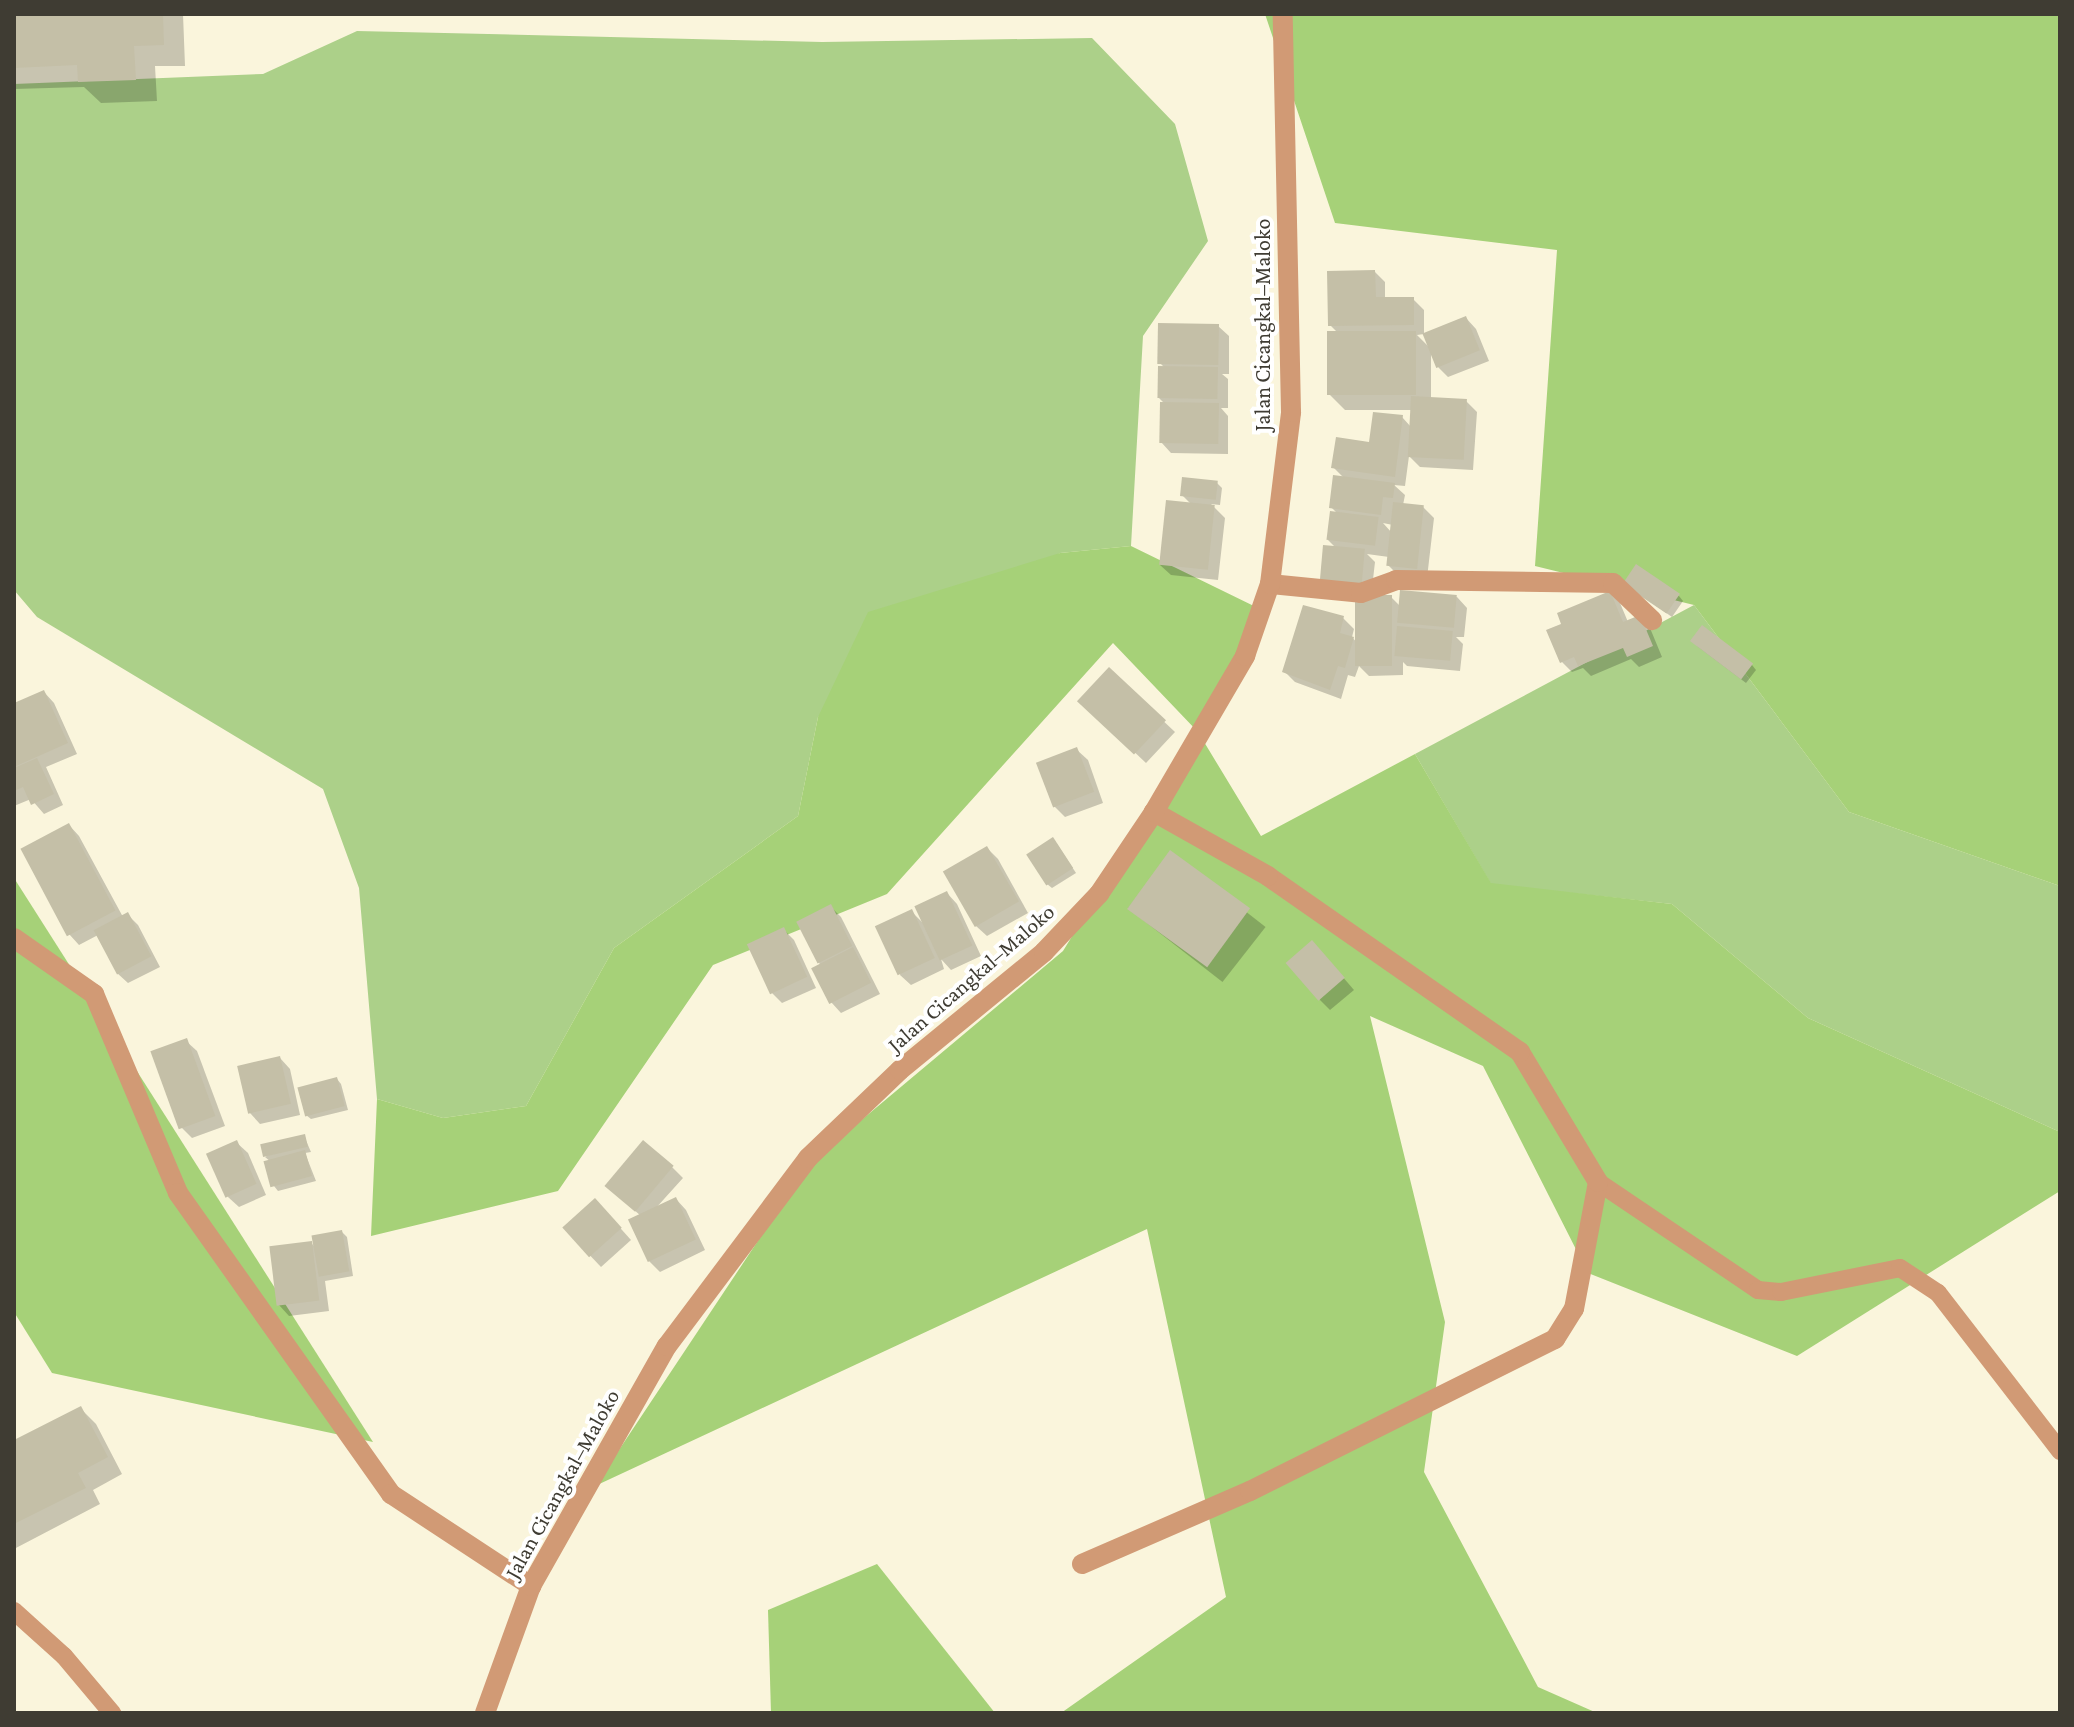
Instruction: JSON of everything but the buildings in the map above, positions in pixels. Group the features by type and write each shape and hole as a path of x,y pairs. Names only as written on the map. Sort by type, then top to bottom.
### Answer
{"street":[{"name":"Jalan Cicangkal–Maloko","path":"485,1713 531,1586 667,1346 808,1158 900,1070 1044,952 1099,894 1154,812 1245,656 1270,584 1291,412 1283,14"},
{"path":"1270,584 1361,593 1396,580 1613,583 1652,620"},
{"path":"1082,1564 1250,1491 1555,1339 1574,1309 1598,1182 1520,1052 1268,876 1154,812"},
{"path":"14,938 94,994 178,1193 391,1494 531,1586"}],"lane":[{"path":"1598,1182 1758,1290 1781,1292 1900,1268 1938,1293 2060,1451"},
{"path":"14,1611 64,1656 112,1713"}],"green space":[{"path":"1265,14 2060,14 2060,886 1849,812 1694,605 1535,566 1557,250 1335,223"},
{"path":"357,31 822,42 1092,38 1175,124 1208,241 1143,336 1131,546 1060,553 818,717 798,816 614,948 526,1106 443,1118 377,1099 359,888 323,789 37,617 14,590 14,84 263,74"},
{"path":"1131,546 1260,609 1198,732 1113,643 887,894 713,965 558,1191 371,1236 377,1099 443,1118 526,1106 614,948 798,816 818,717 868,612 1060,553"},
{"path":"1694,605 1849,812 2060,886 2060,1132 1808,1018 1672,904 1491,884 1415,754"},
{"path":"1198,732 1261,836 1415,754 1491,883 1672,904 1808,1018 2060,1132 2060,1191 1797,1356 1588,1273 1483,1066 1370,1016 1445,1322 1424,1472 1538,1687 1597,1713 1061,1713 1226,1597 1147,1229 595,1486 809,1164 1063,951"},
{"path":"14,878 373,1442 52,1373 14,1312"},
{"path":"877,1564 995,1713 771,1713 768,1610"}]}
